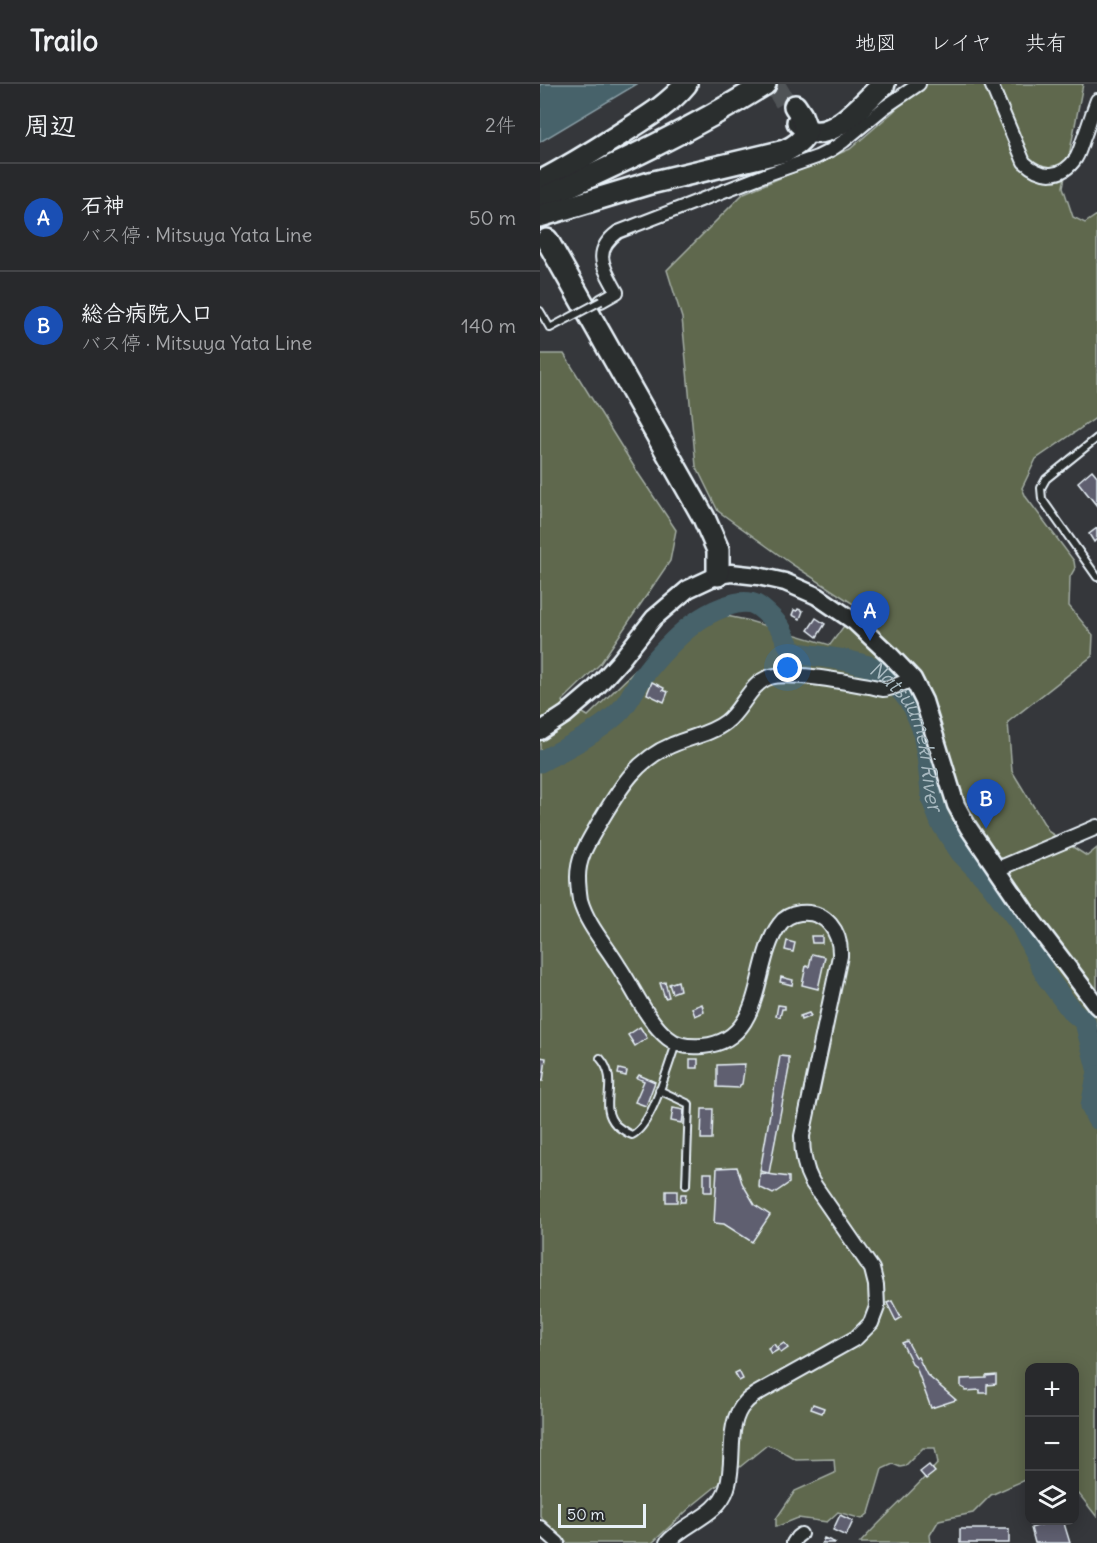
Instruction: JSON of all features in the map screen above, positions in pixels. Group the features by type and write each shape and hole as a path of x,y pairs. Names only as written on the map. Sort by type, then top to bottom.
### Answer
{"highway":[{"path":"540,182 656,111 686,84"},
{"path":"540,199 656,146 737,102 765,84"},
{"path":"807,131 822,131 840,125 884,84"},
{"path":"540,216 650,183 785,151 798,144 807,131 801,115 792,106"},
{"path":"544,243 628,408 694,524 718,575"}],"main road":[{"path":"540,731 566,714 593,691 654,618 688,589 718,575 731,573 785,582 817,596 855,622 891,656 911,680 924,701 956,805 968,827 1026,912 1097,1005"}],"street":[{"path":"601,301 617,292 604,268 602,257 603,247 618,232 817,157 831,150 885,107 919,84"},
{"path":"991,84 1024,162 1032,170 1042,174 1055,174 1067,168 1077,157 1097,100"},
{"path":"667,1543 675,1533 704,1515 722,1499 729,1481 734,1421 745,1403 756,1394 856,1338 871,1323 877,1307 876,1285 872,1269 812,1182 802,1154 802,1136 840,956 838,937 829,922 822,917 805,913 793,914 785,919 771,941 744,1023 729,1037 714,1045 676,1043 654,1023 592,927 580,900 578,878 580,857 624,782 640,765 658,751 714,730 728,721 756,687 769,677 789,675 884,689 911,680"},
{"path":"998,869 1097,827"},
{"path":"540,1527 558,1543"}],"lane":[{"path":"540,311 549,328 601,301"},
{"path":"1097,438 1046,479 1041,488 1042,499 1097,577"},
{"path":"600,1058 608,1068 610,1080 608,1103 610,1118 632,1136 638,1132 650,1112 676,1043"},
{"path":"659,1090 689,1104 686,1185"}],"green space":[{"path":"920,84 1083,84 1063,187 1073,217 1085,223 1097,215 1097,417 1036,459 1022,488 1026,497 1074,561 1075,568 1070,577 1069,606 1093,635 1092,656 1008,722 1012,771 1049,832 1087,856 1097,848 1097,1517 1079,1494 1079,1363 1025,1363 1025,1480 991,1495 973,1513 939,1520 930,1535 931,1543 860,1543 938,1463 935,1448 923,1448 905,1466 900,1467 893,1464 882,1469 869,1513 862,1519 838,1512 827,1522 798,1518 776,1527 776,1519 795,1491 835,1473 834,1459 796,1460 767,1445 693,1505 652,1543 567,1543 540,1516 540,354 564,354 676,530 670,561 600,664 562,701 588,716 698,610 746,620 830,645 858,607 793,565 718,511 696,466 682,318 667,270 744,193 850,149 893,112"}],"water":[{"path":"540,84 637,84 540,142"}],"building":[{"path":"1092,470 1097,476 1097,506 1078,482"},
{"path":"1097,528 1097,539 1094,542 1089,534"},
{"path":"794,610 803,611 800,619 792,615"},
{"path":"816,618 825,624 817,637 808,630"},
{"path":"652,682 668,692 664,702 647,694"},
{"path":"811,936 822,936 822,943 812,943"},
{"path":"787,941 795,943 793,952 785,950"},
{"path":"812,954 825,957 818,989 802,985 806,966 809,967"},
{"path":"781,977 793,980 792,985 780,982"},
{"path":"678,981 680,990 672,993 669,984"},
{"path":"665,982 669,997 665,998 660,983"},
{"path":"702,1004 704,1012 695,1016 692,1008"},
{"path":"778,1005 785,1006 780,1017 776,1016"},
{"path":"809,1013 811,1016 801,1020 800,1016"},
{"path":"640,1027 647,1038 635,1046 628,1035"},
{"path":"780,1056 789,1057 789,1068 769,1173 760,1171"},
{"path":"540,1057 546,1058 543,1081 540,1081"},
{"path":"690,1059 698,1059 698,1068 690,1068"},
{"path":"745,1064 742,1084 739,1088 717,1087 717,1065"},
{"path":"619,1069 627,1071 626,1076 618,1074"},
{"path":"639,1075 655,1082 646,1106 635,1102 644,1081 637,1078"},
{"path":"673,1108 684,1110 682,1123 671,1121"},
{"path":"702,1109 713,1109 712,1139 701,1139"},
{"path":"737,1167 742,1183 755,1205 770,1215 752,1242 724,1224 714,1223 717,1168"},
{"path":"704,1173 712,1173 712,1192 704,1192"},
{"path":"760,1173 789,1177 789,1183 773,1194 759,1187"},
{"path":"666,1191 677,1191 677,1202 666,1202"},
{"path":"681,1194 686,1194 685,1202 680,1202"},
{"path":"892,1301 901,1318 896,1321 887,1303"},
{"path":"907,1341 927,1375 956,1400 931,1408 916,1367 902,1343"},
{"path":"784,1343 788,1348 781,1353 778,1347"},
{"path":"774,1344 778,1350 771,1354 768,1348"},
{"path":"739,1371 743,1379 739,1381 735,1373"},
{"path":"996,1375 996,1384 987,1385 987,1393 980,1393 980,1390 965,1391 961,1387 961,1379 986,1378 986,1376"},
{"path":"813,1404 824,1408 822,1413 811,1409"},
{"path":"929,1465 935,1472 926,1479 920,1472"},
{"path":"840,1515 853,1521 846,1536 833,1530"},
{"path":"1040,1525 1065,1525 1070,1543 1035,1543 1031,1528"},
{"path":"960,1529 1009,1529 1009,1543 960,1543"},
{"path":"824,1538 836,1543 822,1543"}],"waterway":[{"name":"Natsuumeki River","path":"540,762 580,740 617,714 625,706 654,662 680,635 706,615 733,604 749,603 759,607 778,625 789,646 797,653 845,660 872,667 884,674 913,706 922,728 932,800 941,823 961,853 989,882 1020,923 1046,976 1071,1010 1085,1022 1097,1068"},
{"name":"Natsuumeki River","path":"1097,1076 1091,1106 1097,1119"}],"tunnel":[{"path":"774,84 788,107"}],"place":[{"name":"石神","path":"870,641"},
{"name":"総合病院入口","path":"986,829"}]}
